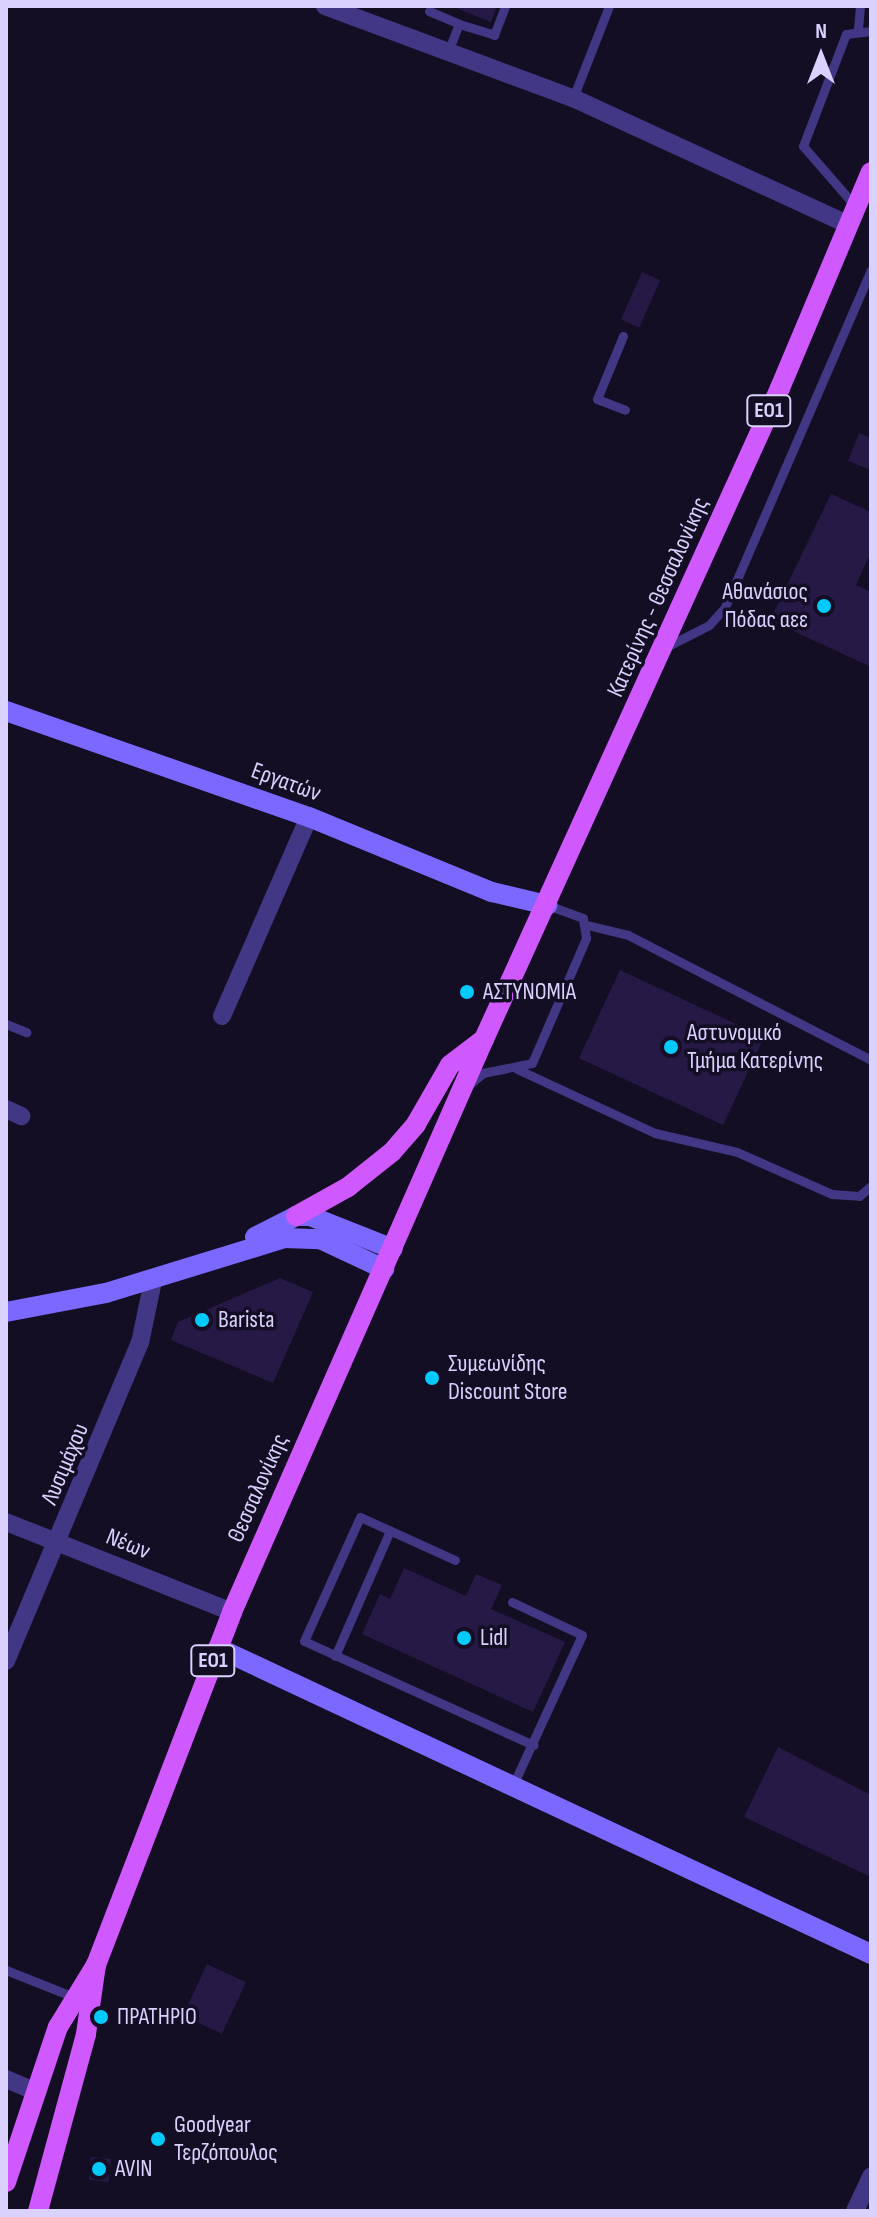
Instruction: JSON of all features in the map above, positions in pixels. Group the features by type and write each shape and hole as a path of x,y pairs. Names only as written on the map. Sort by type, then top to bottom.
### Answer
{"main road":[{"name":"Κατερίνης - Θεσσαλονίκης","path":"484,1039 663,648 871,172"},
{"name":"Θεσσαλονίκης","path":"38,2211 86,2034 96,1965 232,1612 484,1039"},
{"path":"296,1216 348,1187 392,1152 416,1124 450,1065 484,1039"},
{"name":"Θεσσαλονίκης","path":"6,2182 58,2027 96,1965"}],"street":[{"path":"325,6 573,98 853,216"},
{"name":"Εργατών","path":"6,711 309,817 492,892 547,905"},
{"path":"222,1016 309,817"},
{"path":"205,1262 296,1216 321,1218 393,1249"},
{"path":"6,1312 153,1281 205,1262 302,1237 328,1242 384,1269"},
{"name":"Λυσιμάχου","path":"6,1661 140,1343 153,1281"},
{"name":"Νέων","path":"6,1522 232,1612"},
{"path":"218,1648 514,1783 871,1954"},
{"path":"6,2079 37,2092"},
{"path":"855,2211 871,2177"}],"lane":[{"path":"429,11 494,35 505,6"},
{"path":"573,98 609,6"},
{"path":"858,29 860,6"},
{"path":"448,52 459,24"},
{"path":"853,216 803,146 846,34 858,29 871,31"},
{"path":"663,648 709,625 725,607 871,270"},
{"path":"623,336 597,399 625,410"},
{"path":"547,905 580,917 587,925 628,935 871,1060"},
{"path":"462,1090 483,1073 517,1069 532,1063 586,938 587,925"},
{"path":"6,1024 26,1032"},
{"path":"517,1069 655,1133 737,1152 832,1194 859,1196 871,1186"},
{"path":"455,1560 360,1517 304,1641 533,1745"},
{"path":"335,1656 390,1531"},
{"path":"512,1602 582,1635 514,1783"},
{"path":"6,1970 74,1997"}],"building":[{"path":"451,6 497,6 491,22"},
{"path":"642,272 660,280 639,328 621,320"},
{"path":"859,433 871,438 871,470 848,461"},
{"name":"Αθανάσιος Πόδας αεε","path":"831,494 871,512 871,552 856,585 871,592 871,667 770,620"},
{"name":"Αστυνομικό Τμήμα Κατερίνης","path":"620,970 764,1037 723,1125 579,1058"},
{"path":"280,1278 313,1292 273,1383 171,1340 178,1322"},
{"name":"Lidl","path":"404,1568 466,1596 476,1574 502,1585 491,1609 565,1642 533,1712 362,1634 380,1594 390,1599"},
{"path":"778,1747 871,1795 871,1877 744,1817"},
{"path":"207,1964 246,1982 222,2034 183,2016"},
{"path":"91,2157 111,2159 108,2182 89,2180"}],"place":[{"name":"Αθανάσιος Πόδας αεε","path":"824,606"},
{"name":"ΑΣΤΥΝΟΜΙΑ","path":"467,992"},
{"name":"Αστυνομικό Τμήμα Κατερίνης","path":"671,1047"},
{"name":"Barista","path":"202,1320"},
{"name":"Συμεωνίδης Discount Store","path":"432,1378"},
{"name":"Lidl","path":"464,1638"},
{"name":"ΠΡΑΤΗΡΙΟ","path":"101,2017"},
{"name":"Goodyear Τερζόπουλος","path":"158,2139"},
{"name":"AVIN","path":"99,2169"}]}
